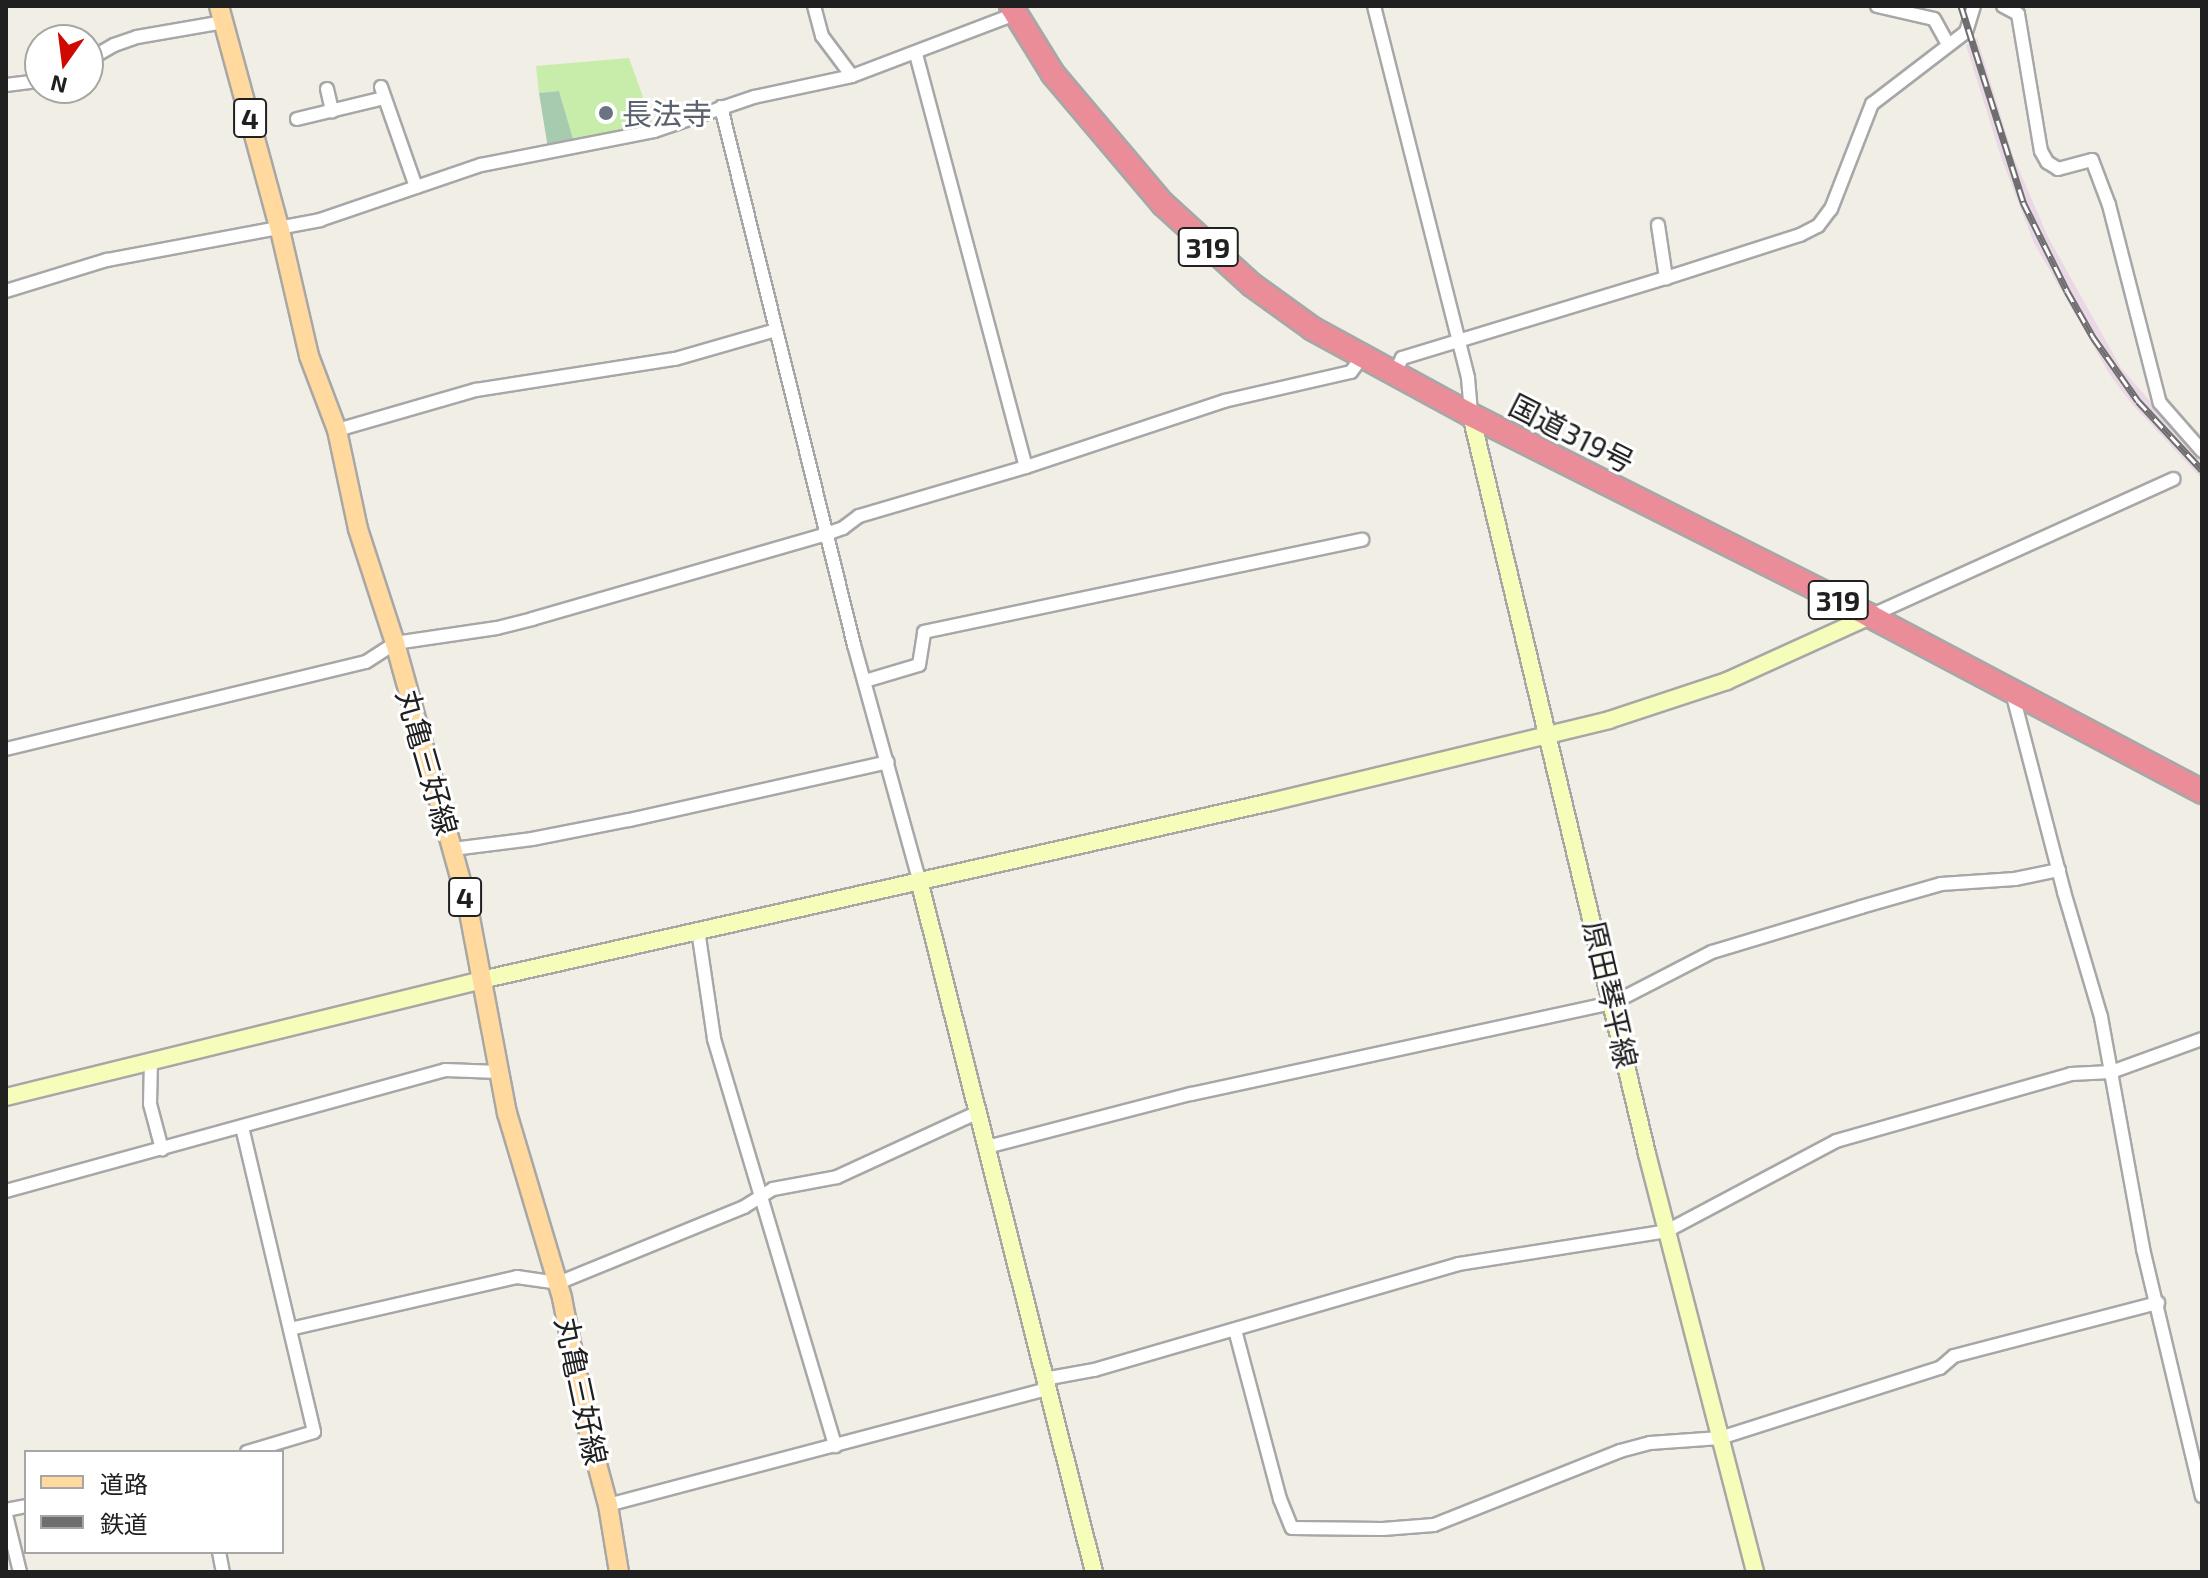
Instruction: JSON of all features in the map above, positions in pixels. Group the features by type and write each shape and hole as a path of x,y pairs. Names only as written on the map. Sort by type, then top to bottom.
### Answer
{"highway":[{"name":"国道319号","path":"1013,10 1053,74 1163,204 1225,262 1281,307 1362,357 1471,415 1870,616 2202,792"}],"main road":[{"name":"丸亀三好線","path":"221,14 280,230 309,356 337,430 358,529 395,643 453,849 507,1113 558,1283 590,1438 608,1505 619,1572"}],"street":[{"path":"814,6 822,36 852,76"},
{"path":"1374,6 1468,378 1471,415"},
{"path":"1877,6 1934,19 1948,44"},
{"path":"1394,374 1402,358 1666,278 1800,235 1818,226 1831,209 1872,104 1966,32 1974,6"},
{"path":"2003,6 2018,14 2041,151 2058,169 2092,160 2109,205 2160,403 2202,451"},
{"path":"6,291 107,260 280,230 363,208 481,165 654,131 721,107 852,76 916,54 1013,10"},
{"path":"104,51 137,37 221,14"},
{"path":"916,54 1026,467"},
{"path":"327,89 332,111"},
{"path":"297,119 332,111 382,92 408,138 416,187"},
{"path":"721,107 826,534 919,880 1094,1572"},
{"path":"1658,225 1666,278"},
{"path":"337,430 476,390 675,359 776,330"},
{"path":"6,749 366,662 395,643 497,628 826,534 843,528 859,516 1026,467 1224,401 1351,372 1362,357"},
{"name":"原田琴平線","path":"1471,415 1667,1231 1755,1572"},
{"path":"6,1097 481,980 1271,802 1549,732 1609,720 1727,681 2174,479"},
{"path":"865,681 919,665 924,632 1362,540"},
{"path":"2012,692 2101,1017 2128,1149 2143,1249 2202,1496"},
{"path":"453,849 532,839 629,820 888,762"},
{"path":"987,1147 1191,1094 1613,1003 1712,952 1831,916 1941,884 2015,879 2059,870"},
{"path":"698,930 714,1039 835,1446"},
{"path":"608,1505 835,1446 1459,1264 1667,1231 1836,1141 2071,1074 2111,1072 2202,1039"},
{"path":"151,1060 150,1104 162,1149"},
{"path":"6,1191 445,1070 499,1072"},
{"path":"290,1329 517,1277 558,1283 744,1207 773,1189 837,1177 978,1112"},
{"path":"242,1127 314,1432 254,1450"},
{"path":"1235,1330 1280,1499 1292,1528 1368,1529 1434,1525 1620,1451 1650,1443 1720,1438 1940,1368 1954,1356 2158,1303"},
{"path":"6,1512 20,1572"}],"shaded area":[{"path":"1977,38 2013,156 2048,237 2121,368 2202,460 2202,479 2132,404 2110,375 2034,243 2002,160 1966,45"}],"green space":[{"path":"629,58 653,125 574,142 559,91 539,93 536,66"},
{"path":"559,91 574,142 548,148 539,93"}],"railway":[{"path":"1961,6 2023,202 2067,291 2093,337 2138,401 2202,470"}],"place":[{"name":"長法寺","path":"606,113"}]}
